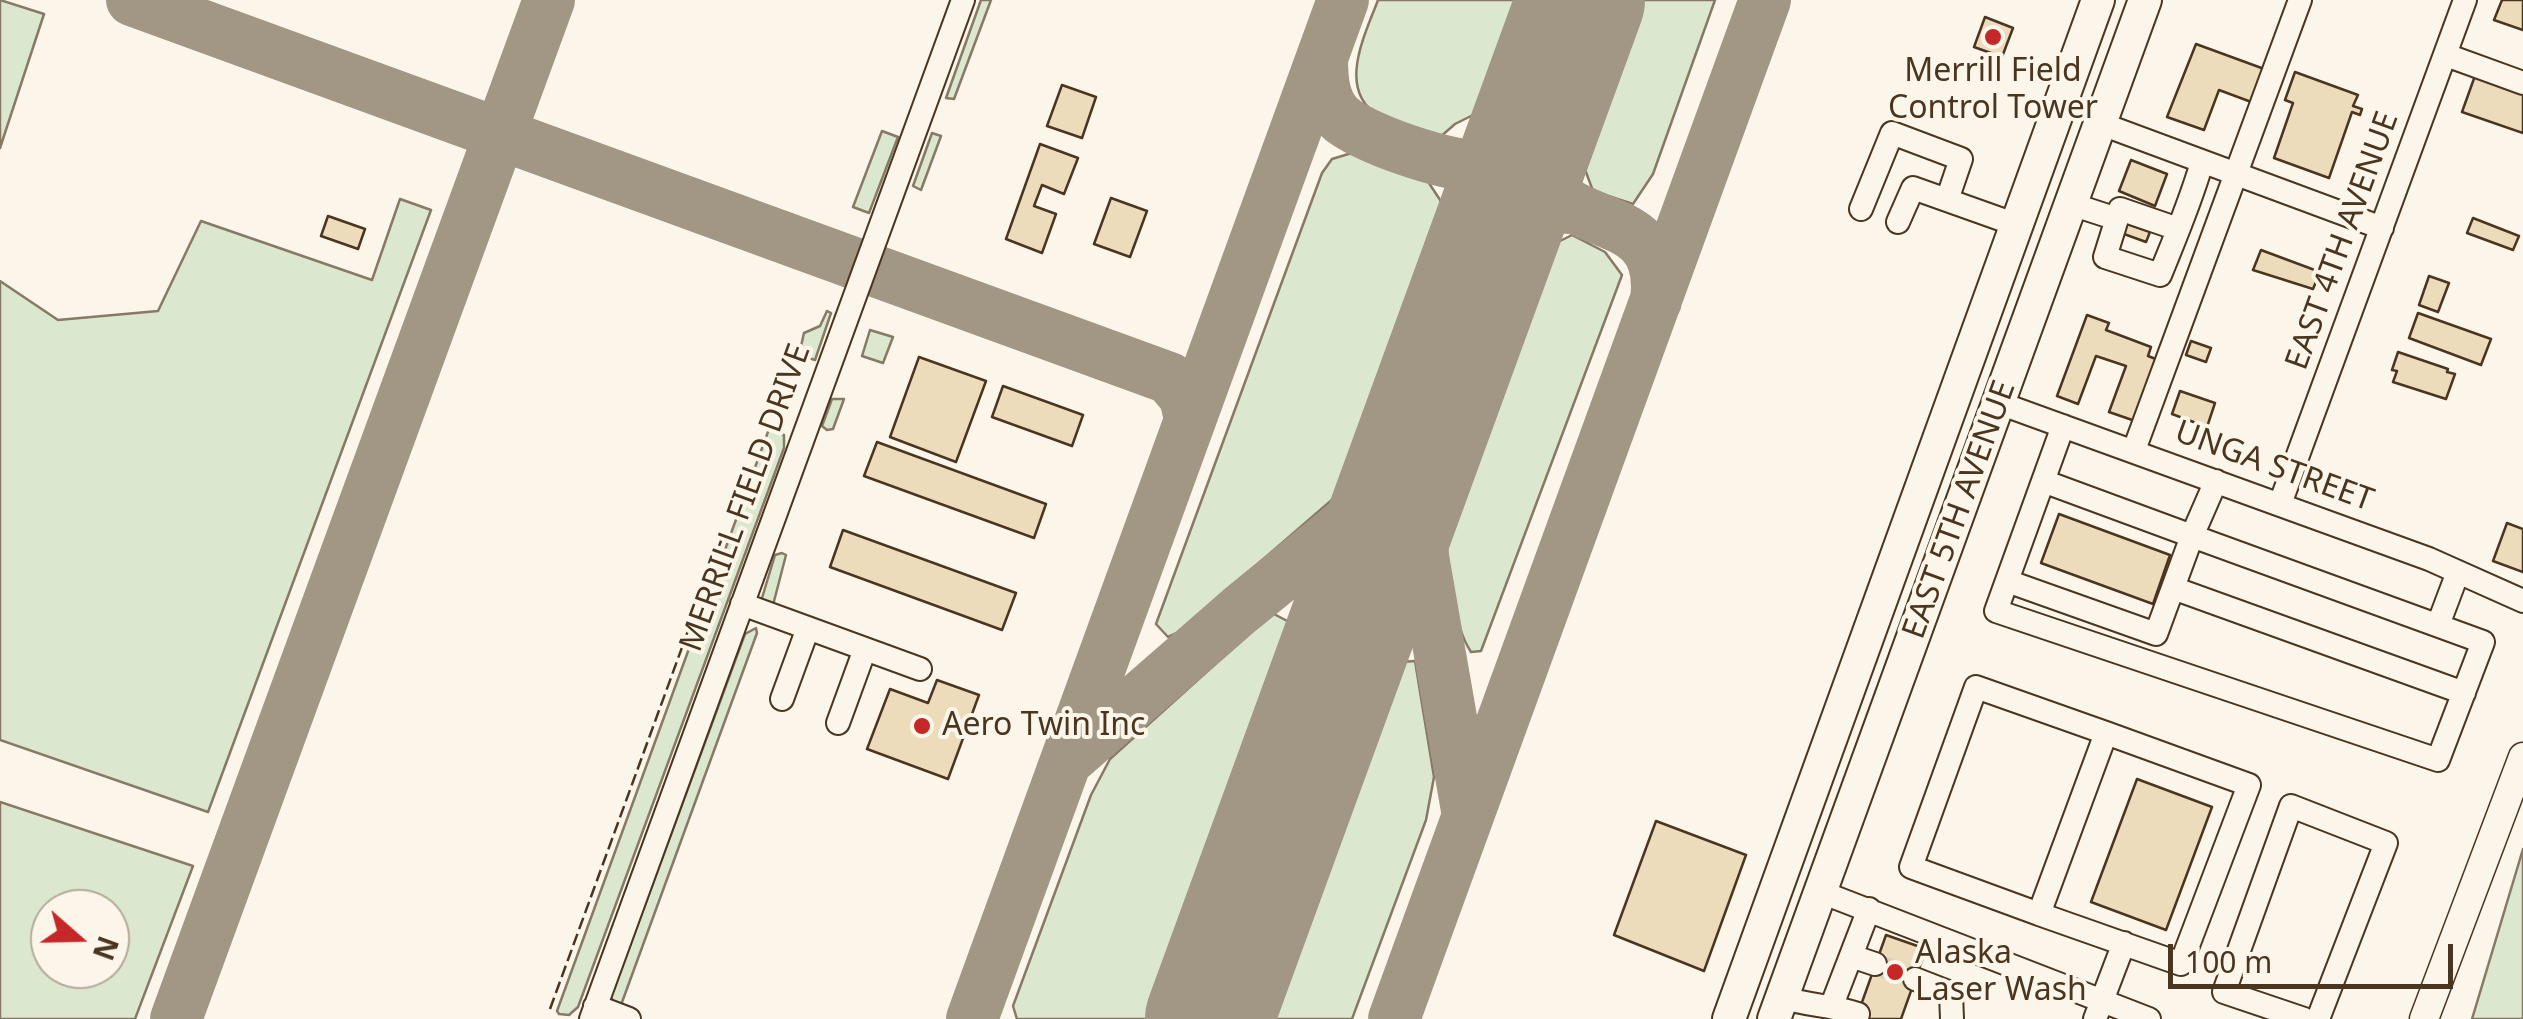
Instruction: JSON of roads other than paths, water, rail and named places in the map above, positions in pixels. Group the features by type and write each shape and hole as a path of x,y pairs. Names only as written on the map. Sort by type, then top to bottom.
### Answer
{"highway":[{"name":"EAST 5TH AVENUE","path":"1729,1019 2098,0"},
{"name":"EAST 5TH AVENUE","path":"1791,1010 1821,892 2145,0"}],"main road":[{"path":"2424,1019 2523,757"}],"street":[{"name":"MERRILL FIELD DRIVE","path":"593,1012 963,0"},
{"path":"2134,450 2300,0"},
{"name":"EAST 4TH AVENUE","path":"2280,504 2466,0"},
{"path":"2446,55 2523,83"},
{"path":"2099,123 2382,228"},
{"path":"1862,209 1892,133 1961,159 1946,200"},
{"path":"2178,229 2120,209 2105,257 2160,275 2178,229 2202,162"},
{"path":"1898,222 1913,188 2017,225"},
{"path":"2071,204 2117,219"},
{"name":"UNGA STREET","path":"1999,403 2280,504 2523,600"},
{"path":"2042,481 2483,642 2438,760 1996,611 2042,481 2063,426"},
{"path":"2146,662 2216,481"},
{"path":"2438,625 2458,572"},
{"path":"2007,581 2156,634"},
{"path":"2173,588 2464,693"},
{"path":"742,604 920,669"},
{"path":"782,699 808,628"},
{"path":"838,722 865,649"},
{"path":"2304,1019 2224,992 2251,846 2249,786 1976,687 1911,867 2180,964 2251,846 2291,806 2386,843 2318,1019"},
{"path":"2039,914 2106,734"},
{"path":"1821,892 1869,909 2099,1010 2150,1019"},
{"path":"1832,1005 1869,909"},
{"path":"2099,1010 2124,943"},
{"path":"1851,956 1875,964"},
{"path":"1916,979 1951,993 1952,1019"},
{"path":"1791,1010 1832,1005 1858,1014"},
{"path":"593,1012 629,1019"}],"tunnel":[{"path":"1875,964 1915,979"}],"place":[{"name":"Merrill Field Control Tower","path":"1993,37"},
{"name":"Aero Twin Inc","path":"922,726"},
{"name":"Alaska Laser Wash","path":"1895,972"}]}
